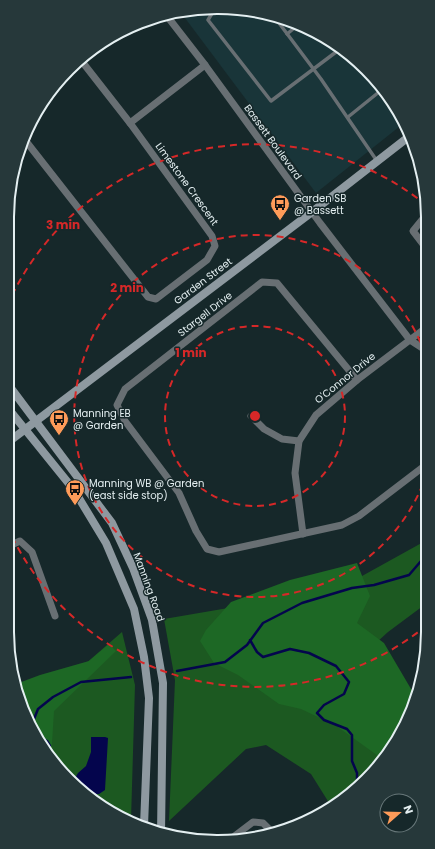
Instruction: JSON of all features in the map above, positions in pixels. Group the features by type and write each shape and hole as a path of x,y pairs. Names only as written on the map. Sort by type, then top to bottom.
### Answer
{"main road":[{"name":"Garden Street","path":"14,438 35,420 312,212 406,139"},
{"name":"Manning Road","path":"14,392 112,523 133,568 152,620 163,683 161,827"},
{"path":"14,415 74,490 106,543 134,609 144,657 148,698 144,821"}],"street":[{"name":"Bassett Boulevard","path":"170,20 205,65 312,212 410,340 421,347"},
{"name":"Limestone Crescent","path":"28,144 148,297 156,299 207,260 215,246 212,236 130,123 84,64"},
{"path":"130,123 205,65"},
{"path":"421,222 414,231 421,241"},
{"name":"Stargell Drive","path":"357,380 277,283 262,282 125,389 117,405 125,421 179,493 196,530 207,549 219,552 342,526 359,516 421,469"},
{"name":"O'Connor Drive","path":"303,534 294,473 299,441 316,415 357,380 421,332"},
{"path":"251,416 264,429 282,440 299,441"},
{"path":"14,544 20,541 32,552 55,616"},
{"path":"237,834 253,822 263,823 268,828"}],"lane":[{"path":"212,14 208,20 271,101 336,52"},
{"path":"280,24 348,117 377,161"},
{"path":"287,34 294,29"},
{"path":"348,117 378,93"}],"shaded area":[{"path":"204,14 231,14 270,21 295,29 331,48 341,56 370,83 387,104 400,126 316,193 184,17"},
{"path":"91,737 108,738 105,790 99,794 95,794 76,777 86,766 91,752"}],"green space":[{"path":"421,543 421,607 388,632 366,652 402,718 387,745 370,766 352,784 329,802 311,774 266,745 246,749 169,821 175,680 164,619 287,598 362,576"},
{"path":"357,563 370,596 357,623 384,643 412,691 400,722 387,745 378,756 335,725 301,709 279,704 238,675 214,663 200,641 206,630 231,602 290,580"},
{"path":"122,632 135,685 131,816 104,801 83,784 65,766 48,745 41,733 29,709 25,697 25,696 84,665"},
{"path":"109,644 116,651 54,711 52,750 41,733 29,709 21,682 89,661"}],"waterway":[{"path":"177,671 225,662 247,645 263,623 302,603 352,588 374,585 409,575 421,561"},
{"path":"250,640 257,652 263,657 290,649 309,653 336,666 349,682 344,694 324,705 317,713 324,720 347,729 352,735 352,761 357,773 357,779"},
{"path":"34,719 38,709 53,697 81,682 131,677"},
{"path":"45,740 49,747"}],"place":[{"name":"Garden SB @ Bassett","path":"280,221"},
{"name":"Manning EB @ Garden","path":"59,436"},
{"name":"Manning WB @ Garden (east side stop)","path":"75,506"}]}
